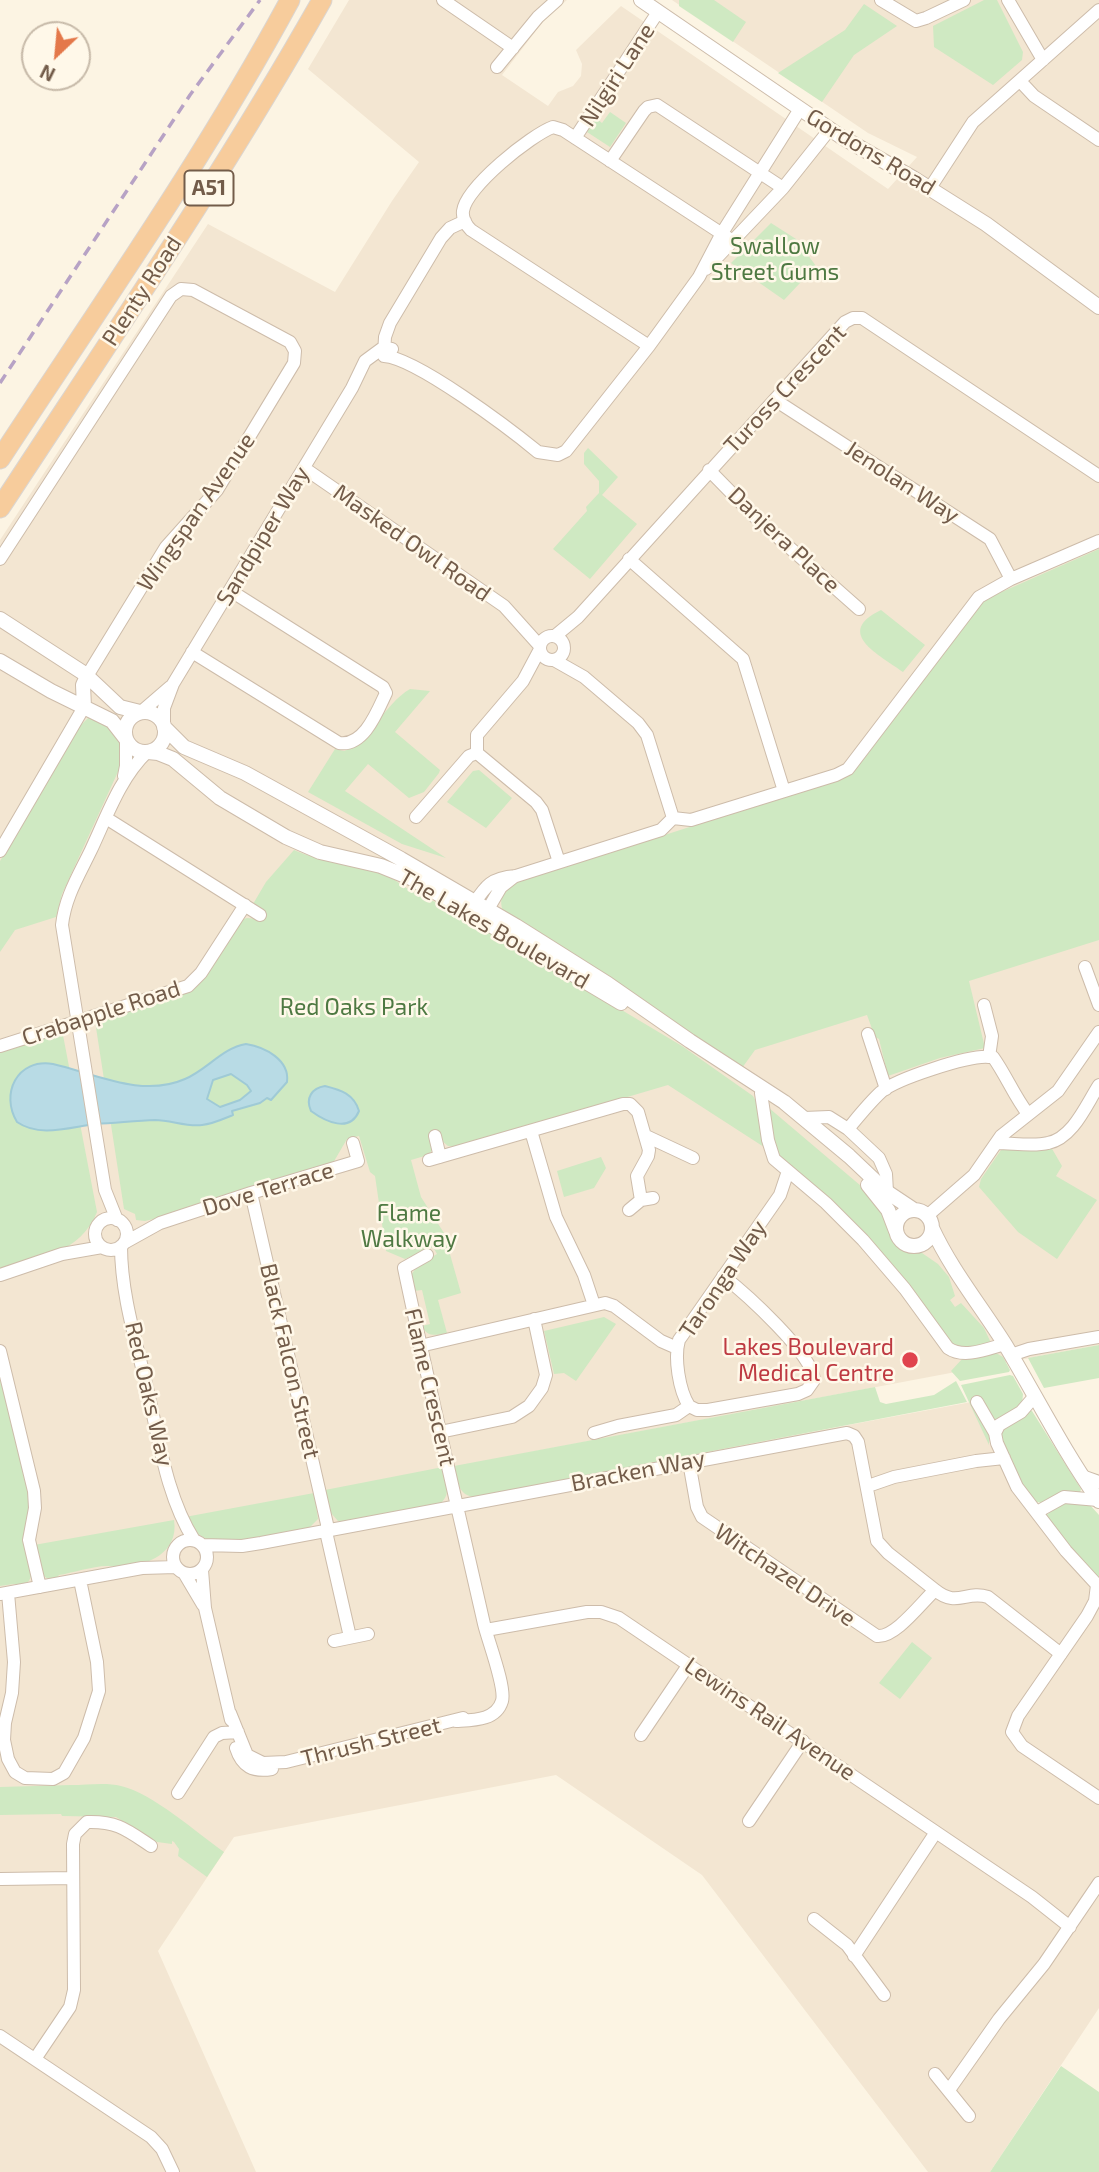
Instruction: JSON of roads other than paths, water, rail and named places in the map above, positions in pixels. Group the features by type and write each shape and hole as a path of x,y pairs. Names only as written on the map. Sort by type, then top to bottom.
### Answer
{"highway":[{"name":"Plenty Road","path":"0,459 209,138 290,0"},
{"name":"Plenty Road","path":"0,508 220,171 269,93 322,0"}],"street":[{"path":"443,0 513,48"},
{"path":"497,67 538,17 557,0"},
{"name":"Gordons Road","path":"641,0 659,7 830,129 930,188 1026,252 1099,307"},
{"path":"881,0 916,21 926,19 964,0"},
{"path":"1008,0 1043,60"},
{"name":"Nilgiri Lane","path":"575,138 659,7"},
{"path":"930,188 974,122 1099,10"},
{"path":"1020,81 1034,96 1099,140"},
{"path":"610,160 642,113 648,107 657,105 783,188"},
{"path":"699,277 722,233 800,109"},
{"path":"649,346 471,230 465,222 463,210 470,198 489,175 515,151 553,127 610,160 733,241"},
{"path":"465,222 450,228 441,238 390,323 384,351 409,357 427,373 519,436 557,451 590,418 649,346 699,277 783,188 830,129"},
{"name":"Plenty Road","path":"0,559 172,296 181,289"},
{"name":"Wingspan Avenue","path":"88,676 166,547 217,490 294,363 295,351 290,342 193,290 181,289"},
{"name":"Tuross Crescent","path":"477,753 477,735 578,617 845,322 853,318 862,318 1099,476"},
{"name":"Sandpiper Way","path":"164,727 164,708 173,684 352,388 365,361 374,352 384,351"},
{"name":"Jenolan Way","path":"775,400 990,539 1011,579"},
{"name":"Masked Owl Road","path":"304,468 503,606 638,723 647,735 673,818"},
{"name":"Danjera Place","path":"709,470 755,517 859,609"},
{"path":"478,910 482,890 493,880 516,876 660,830 673,818 691,820 848,769 979,597 1011,579 1099,541"},
{"path":"629,559 743,659 784,791"},
{"path":"192,652 339,743 355,741 370,724 387,693 383,687 231,591"},
{"path":"0,619 88,676 120,707 153,713 164,727 163,740 159,746 147,752 132,767 121,786 78,876 68,924 70,968 105,1191 127,1234 123,1245 112,1250 104,1248 62,1254 28,1266 1,1280"},
{"path":"0,661 44,687 112,721 134,749 147,752"},
{"path":"0,850 76,723 84,707 83,685 88,676"},
{"name":"Sandpiper Way","path":"141,712 173,684"},
{"path":"121,786 127,766 125,725 141,712"},
{"name":"The Lakes Boulevard","path":"164,727 184,747 229,765 333,824 478,910 598,990 690,1041 760,1085 804,1118 887,1192 925,1218 953,1268 1011,1355 1099,1501"},
{"name":"The Lakes Boulevard","path":"147,752 159,753 173,759 212,793 286,837 312,849 400,873 478,910"},
{"path":"416,817 469,756 477,753 536,802 542,810 559,862"},
{"path":"106,818 260,915"},
{"path":"333,824 341,831 344,841 335,855"},
{"name":"Crabapple Road","path":"0,1046 188,986 201,973 245,905"},
{"path":"1085,967 1099,1005"},
{"path":"984,1005 992,1036 989,1056"},
{"path":"925,1218 974,1175 1001,1136 1058,1091 1099,1032"},
{"path":"868,1034 886,1089"},
{"path":"848,1129 886,1089 897,1082 962,1061 989,1056 999,1065 1014,1096 1028,1114"},
{"name":"The Lakes Boulevard","path":"721,1062 865,1182 888,1210 896,1231"},
{"path":"997,1143 1046,1144 1059,1139 1068,1133 1099,1085"},
{"path":"761,1094 771,1154 836,1212 877,1255 948,1348 961,1353 1011,1355 1099,1337"},
{"path":"435,1136 435,1159 628,1103 635,1107 646,1136 649,1156 637,1176 647,1199 629,1210"},
{"path":"804,1118 830,1117 848,1129 879,1158 886,1174 887,1192"},
{"path":"531,1130 556,1217 584,1275 594,1305"},
{"path":"646,1136 693,1158"},
{"name":"Dove Terrace","path":"123,1245 160,1223 358,1161 353,1143"},
{"name":"Taronga Way","path":"689,1406 684,1392 678,1344 780,1195 788,1171"},
{"name":"Taronga Way","path":"780,1195 801,1182"},
{"path":"104,1248 97,1240 105,1191"},
{"name":"Black Falcon Street","path":"251,1193 350,1637"},
{"path":"903,1214 925,1218 929,1238 915,1246 905,1244 896,1231 899,1219 903,1214"},
{"path":"62,1254 109,1219 121,1223"},
{"name":"Dove Terrace","path":"121,1223 160,1223"},
{"name":"Red Oaks Way","path":"123,1245 122,1279 177,1508 178,1560"},
{"name":"The Lakes Boulevard","path":"915,1246 936,1255 953,1268"},
{"name":"Red Oaks Way","path":"104,1248 122,1279"},
{"name":"Flame Crescent","path":"427,1255 399,1264 457,1506"},
{"path":"594,1433 676,1415 689,1406 702,1411 798,1394 807,1390 814,1380 811,1367 757,1304 723,1276"},
{"path":"420,1346 605,1303 614,1306 654,1334 678,1344"},
{"path":"440,1432 512,1418 529,1406 542,1388 546,1375 534,1319"},
{"path":"0,1351 34,1491 35,1508 29,1540 40,1587"},
{"path":"995,1433 999,1425 1021,1412 1034,1397"},
{"path":"977,1402 995,1433 1017,1487 1066,1551 1098,1586 1087,1615 1018,1716 1012,1732 1022,1746 1099,1798"},
{"name":"Bracken Way","path":"198,1543 242,1546 847,1433 858,1442 880,1545 934,1590"},
{"path":"867,1481 976,1461 1001,1452"},
{"name":"Witchazel Drive","path":"689,1462 697,1507 702,1517 870,1632 882,1637 894,1632 934,1590"},
{"path":"1082,1476 1099,1482"},
{"name":"The Lakes Boulevard","path":"1037,1512 1064,1497 1099,1501"},
{"name":"Thrush Street","path":"234,1734 251,1759 263,1763 286,1762 456,1721 485,1717 500,1706 502,1685 492,1657 457,1506"},
{"name":"Red Oaks Way","path":"177,1508 198,1543"},
{"path":"178,1560 188,1540 198,1543 207,1554 204,1567 205,1608 234,1734 202,1758 178,1793"},
{"name":"Bracken Way","path":"204,1567 242,1546"},
{"path":"79,1580 97,1662 99,1691 84,1738 64,1773 53,1779 31,1779 11,1768 4,1740 15,1662 4,1594 178,1560"},
{"path":"178,1560 194,1574 204,1567"},
{"path":"178,1560 205,1608"},
{"path":"934,1590 948,1599 958,1600 976,1595 988,1597 1061,1654"},
{"path":"1087,1615 1099,1607"},
{"name":"Lewins Rail Avenue","path":"486,1630 576,1613 601,1612 627,1622 1072,1924"},
{"path":"334,1641 368,1634"},
{"path":"641,1735 689,1664"},
{"path":"749,1821 803,1741"},
{"path":"36,2059 73,1999 73,1839 79,1828 87,1822 118,1824 151,1846"},
{"path":"854,1956 936,1832"},
{"path":"0,1879 73,1878"},
{"path":"949,2090 999,2018 1044,1964 1099,1884"},
{"path":"814,1919 836,1935 884,1995"},
{"path":"0,2036 151,2137 162,2149 173,2172"},
{"path":"935,2074 969,2116"}],"water":[{"path":"246,1044 275,1056 285,1067 287,1082 271,1100 267,1098 260,1103 232,1111 233,1115 214,1122 196,1125 155,1120 45,1130 26,1127 17,1122 12,1111 10,1100 15,1080 21,1072 40,1064 53,1064 119,1082 152,1086 185,1079 237,1046","holes":["231,1074 251,1091 240,1100 220,1107 207,1099 213,1080"]},
{"path":"325,1086 341,1091 354,1100 359,1111 355,1118 344,1124 330,1122 311,1111 311,1094"}],"railway":[{"path":"0,383 190,95 260,0"}],"place":[{"name":"Lakes Boulevard Medical Centre","path":"910,1360"}],"park label":[{"name":"Swallow Street Gums","path":"775,259"},
{"name":"Red Oaks Park","path":"354,1007"},
{"name":"Flame Walkway","path":"409,1226"}]}
